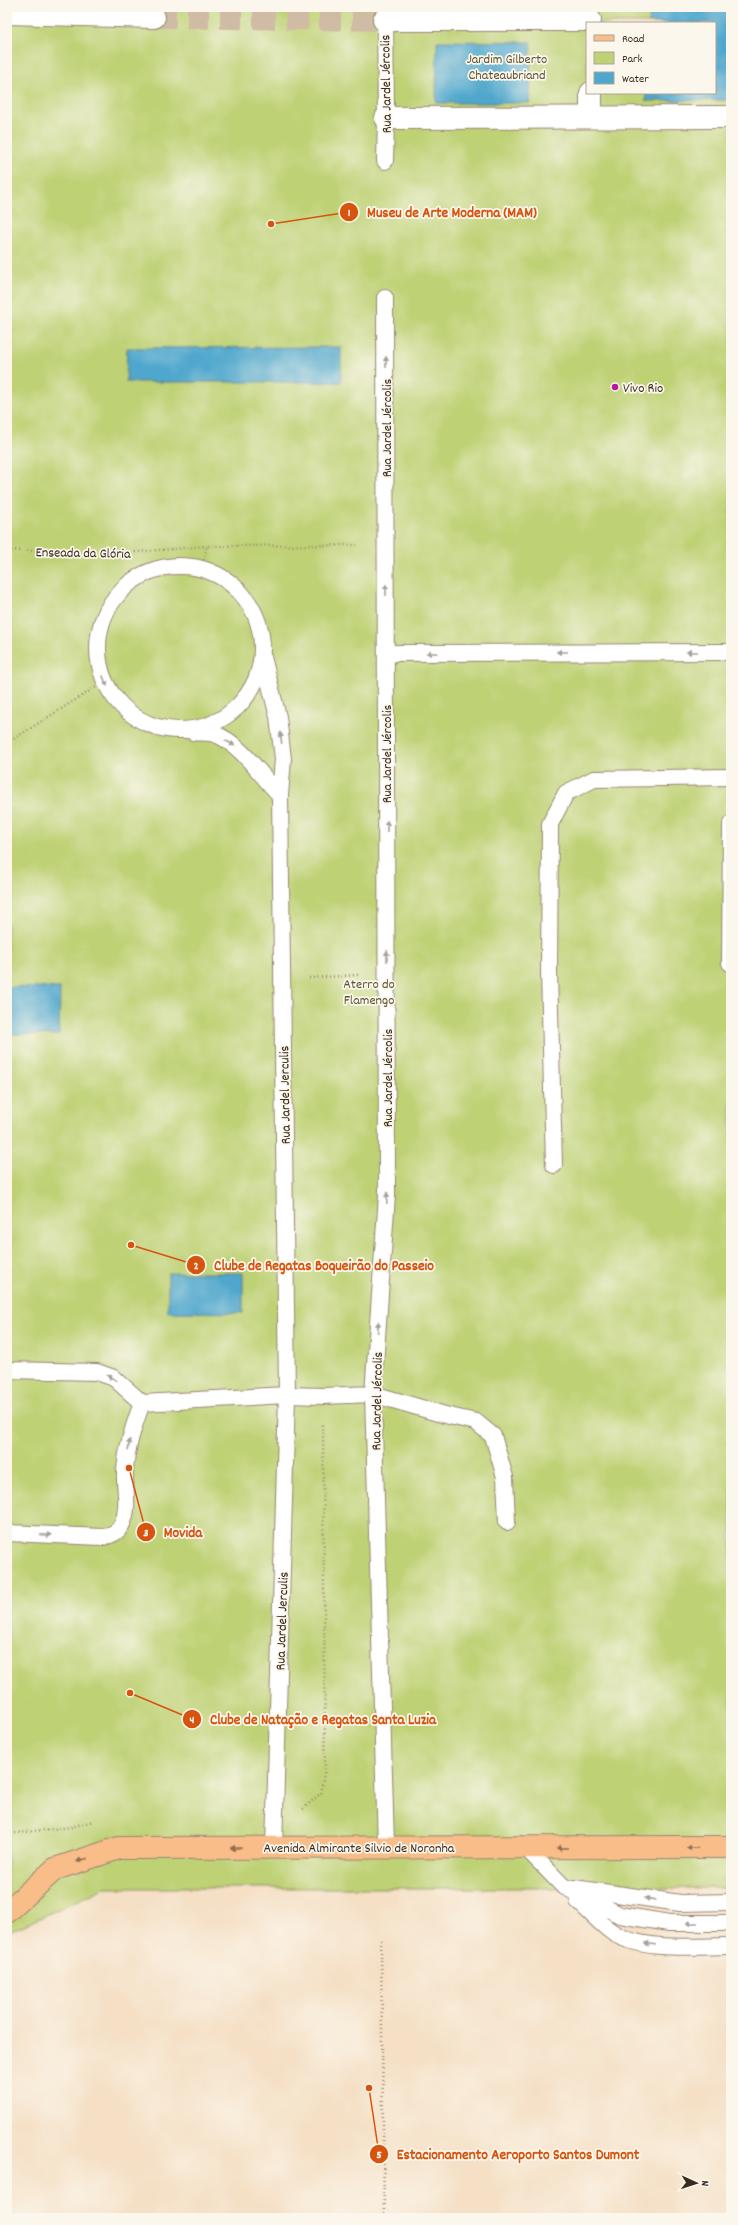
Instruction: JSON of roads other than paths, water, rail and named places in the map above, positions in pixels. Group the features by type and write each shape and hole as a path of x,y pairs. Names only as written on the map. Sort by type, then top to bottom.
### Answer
{"main road":[{"name":"Avenida Almirante Silvio de Noronha","path":"7,1912 55,1868 119,1848 386,1846 526,1848 731,1847"}],"street":[{"path":"7,13 154,17"},
{"path":"385,14 590,17"},
{"path":"591,94 591,117"},
{"path":"386,118 731,117"}],"lane":[{"name":"Rua Jardel Jércolis","path":"385,14 385,161"},
{"name":"Rua Jardel Jércolis","path":"386,298 387,1195 373,1394 386,1846"},
{"name":"Enseada da Glória","path":"176,566 202,568 222,578 240,591 252,610 260,630 262,653 256,678 245,700 226,716 204,728 179,731 156,728 135,718 117,702 104,682 98,656 100,630 110,605 128,584 151,571 176,566"},
{"path":"386,653 731,652"},
{"name":"Rua Jardel Jerculis","path":"262,653 278,717 283,759 280,795 287,1395 274,1848"},
{"path":"179,731 215,734 242,750 259,774 280,795"},
{"path":"554,1165 549,980 550,824 566,793 594,779 731,777"},
{"path":"730,963 731,824"},
{"path":"7,1370 97,1372 114,1378 142,1403 287,1395 323,1396 373,1394 445,1415 476,1422 493,1436 505,1477 507,1522"},
{"path":"7,1533 103,1537 116,1533 122,1525 126,1513 125,1471 129,1440 142,1403"},
{"path":"526,1848 562,1886 612,1932 625,1939 654,1945 731,1946"},
{"path":"562,1886 680,1903 731,1902"},
{"path":"562,1886 620,1915 669,1923 731,1923"}],"water":[{"path":"650,7 731,7 731,100 646,101 646,94 716,94 716,22 649,22"},
{"path":"437,41 531,42 530,103 436,103"},
{"path":"341,347 341,382 126,382 127,348"},
{"path":"7,987 60,988 59,1035 7,1034"},
{"path":"168,1273 243,1273 243,1313 168,1312"}],"tunnel":[{"path":"154,17 384,20"}],"place":[{"name":"Museu de Arte Moderna (MAM)","path":"271,224"},
{"name":"Vivo Rio","path":"615,387"},
{"name":"Clube de Regatas Boqueirão do Passeio","path":"131,1245"},
{"name":"Movida","path":"129,1468"},
{"name":"Clube de Natação e Regatas Santa Luzia","path":"130,1693"},
{"name":"Estacionamento Aeroporto Santos Dumont","path":"369,2088"}],"park label":[{"name":"Jardim Gilberto Chateaubriand","path":"507,66"},
{"name":"Aterro do Flamengo","path":"369,992"}]}
